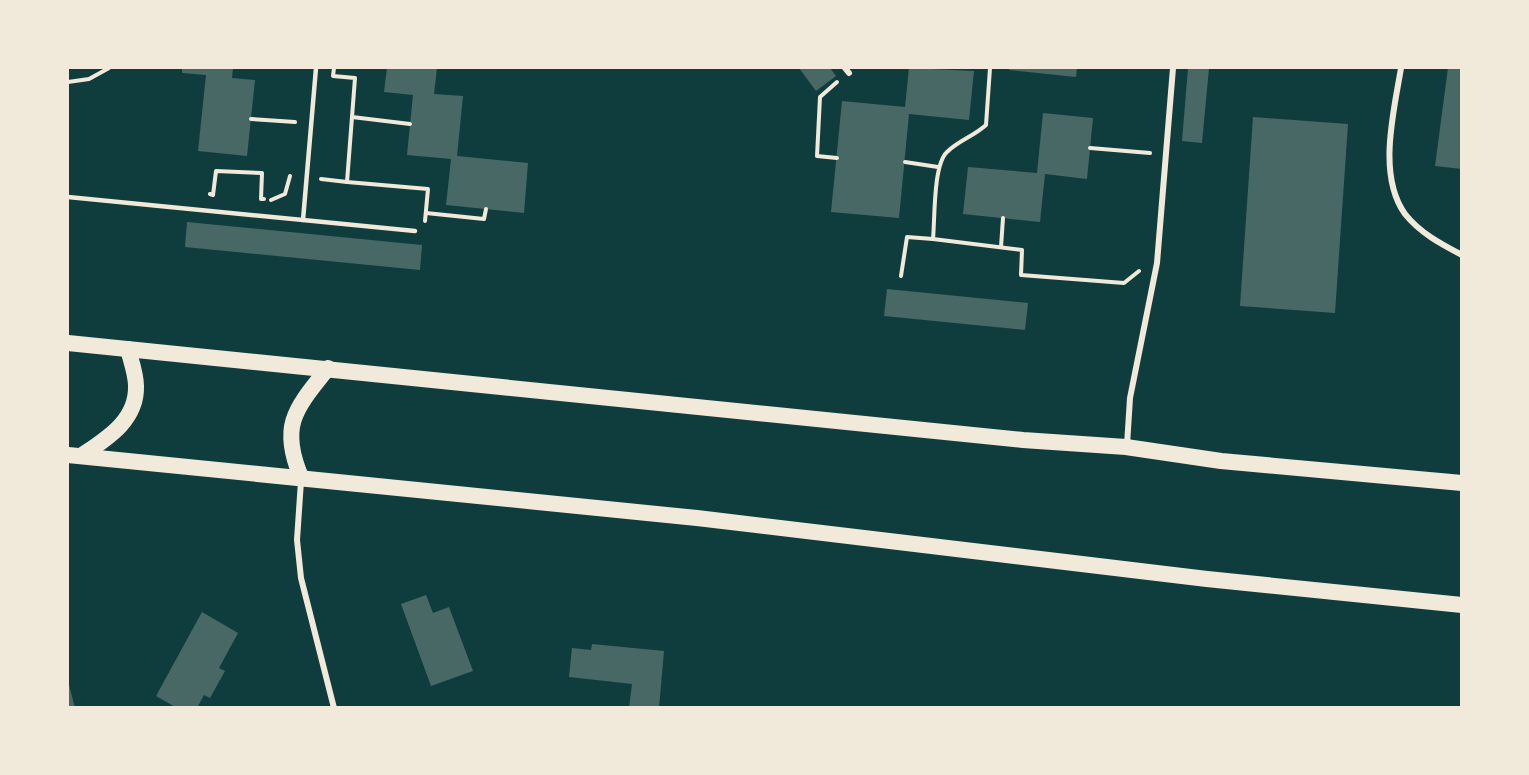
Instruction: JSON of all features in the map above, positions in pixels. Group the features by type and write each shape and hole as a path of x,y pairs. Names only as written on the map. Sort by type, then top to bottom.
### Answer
{"highway":[{"path":"68,343 1023,440 1126,447 1221,461 1461,483"},
{"path":"74,456 116,431 133,406 136,386 128,349"},
{"path":"301,477 289,441 290,427 294,414 305,396 328,368"},
{"path":"74,456 697,518 1207,579 1461,605"}],"street":[{"path":"1126,447 1130,398 1157,263 1173,68"},
{"path":"1401,68 1392,141 1393,186 1399,204 1420,230 1461,255"},
{"path":"301,477 297,540 301,578 334,708"}],"lane":[{"path":"303,220 316,68"},
{"path":"68,197 415,231"}],"path":[{"path":"68,82 89,79 110,68"},
{"path":"334,68 333,75 355,78 347,182"},
{"path":"933,239 938,167 946,152 974,136 986,125 990,68"},
{"path":"837,158 817,156 820,97 847,70"},
{"path":"352,117 410,124"},
{"path":"251,119 295,122"},
{"path":"1149,165 1151,143"},
{"path":"1090,148 1150,153"},
{"path":"905,162 938,167"},
{"path":"202,194 213,195 216,171 262,173 261,199 274,200 285,194 290,176"},
{"path":"320,179 428,189 424,232 415,231"},
{"path":"426,213 484,219 486,209"},
{"path":"1001,247 1004,218"},
{"path":"901,276 907,237 1022,250 1021,274 1124,283 1140,270"}],"building":[{"path":"182,68 233,68 232,78 255,80 247,156 198,151 206,75 182,73"},
{"path":"387,68 437,68 434,94 463,96 457,156 528,163 524,213 446,205 451,159 407,155 413,95 384,92"},
{"path":"799,68 830,68 836,76 816,91"},
{"path":"909,68 974,71 969,120 909,114 899,218 831,212 842,101 905,107"},
{"path":"1009,68 1077,68 1076,77 1009,70"},
{"path":"1188,68 1209,68 1202,143 1182,141"},
{"path":"1448,68 1462,68 1462,169 1435,166"},
{"path":"1043,113 1093,118 1087,179 1045,174 1040,222 963,214 968,167 1037,173"},
{"path":"1253,117 1348,124 1335,313 1240,306"},
{"path":"187,222 422,245 420,270 185,247"},
{"path":"887,289 1028,303 1025,330 884,316"},
{"path":"426,595 433,613 449,607 473,671 431,686 401,604"},
{"path":"202,612 238,633 219,668 225,671 210,698 204,695 197,708 177,708 156,696"},
{"path":"592,644 664,651 659,708 629,708 632,684 569,677 572,648 591,650"},
{"path":"68,681 75,708 68,708"}]}
